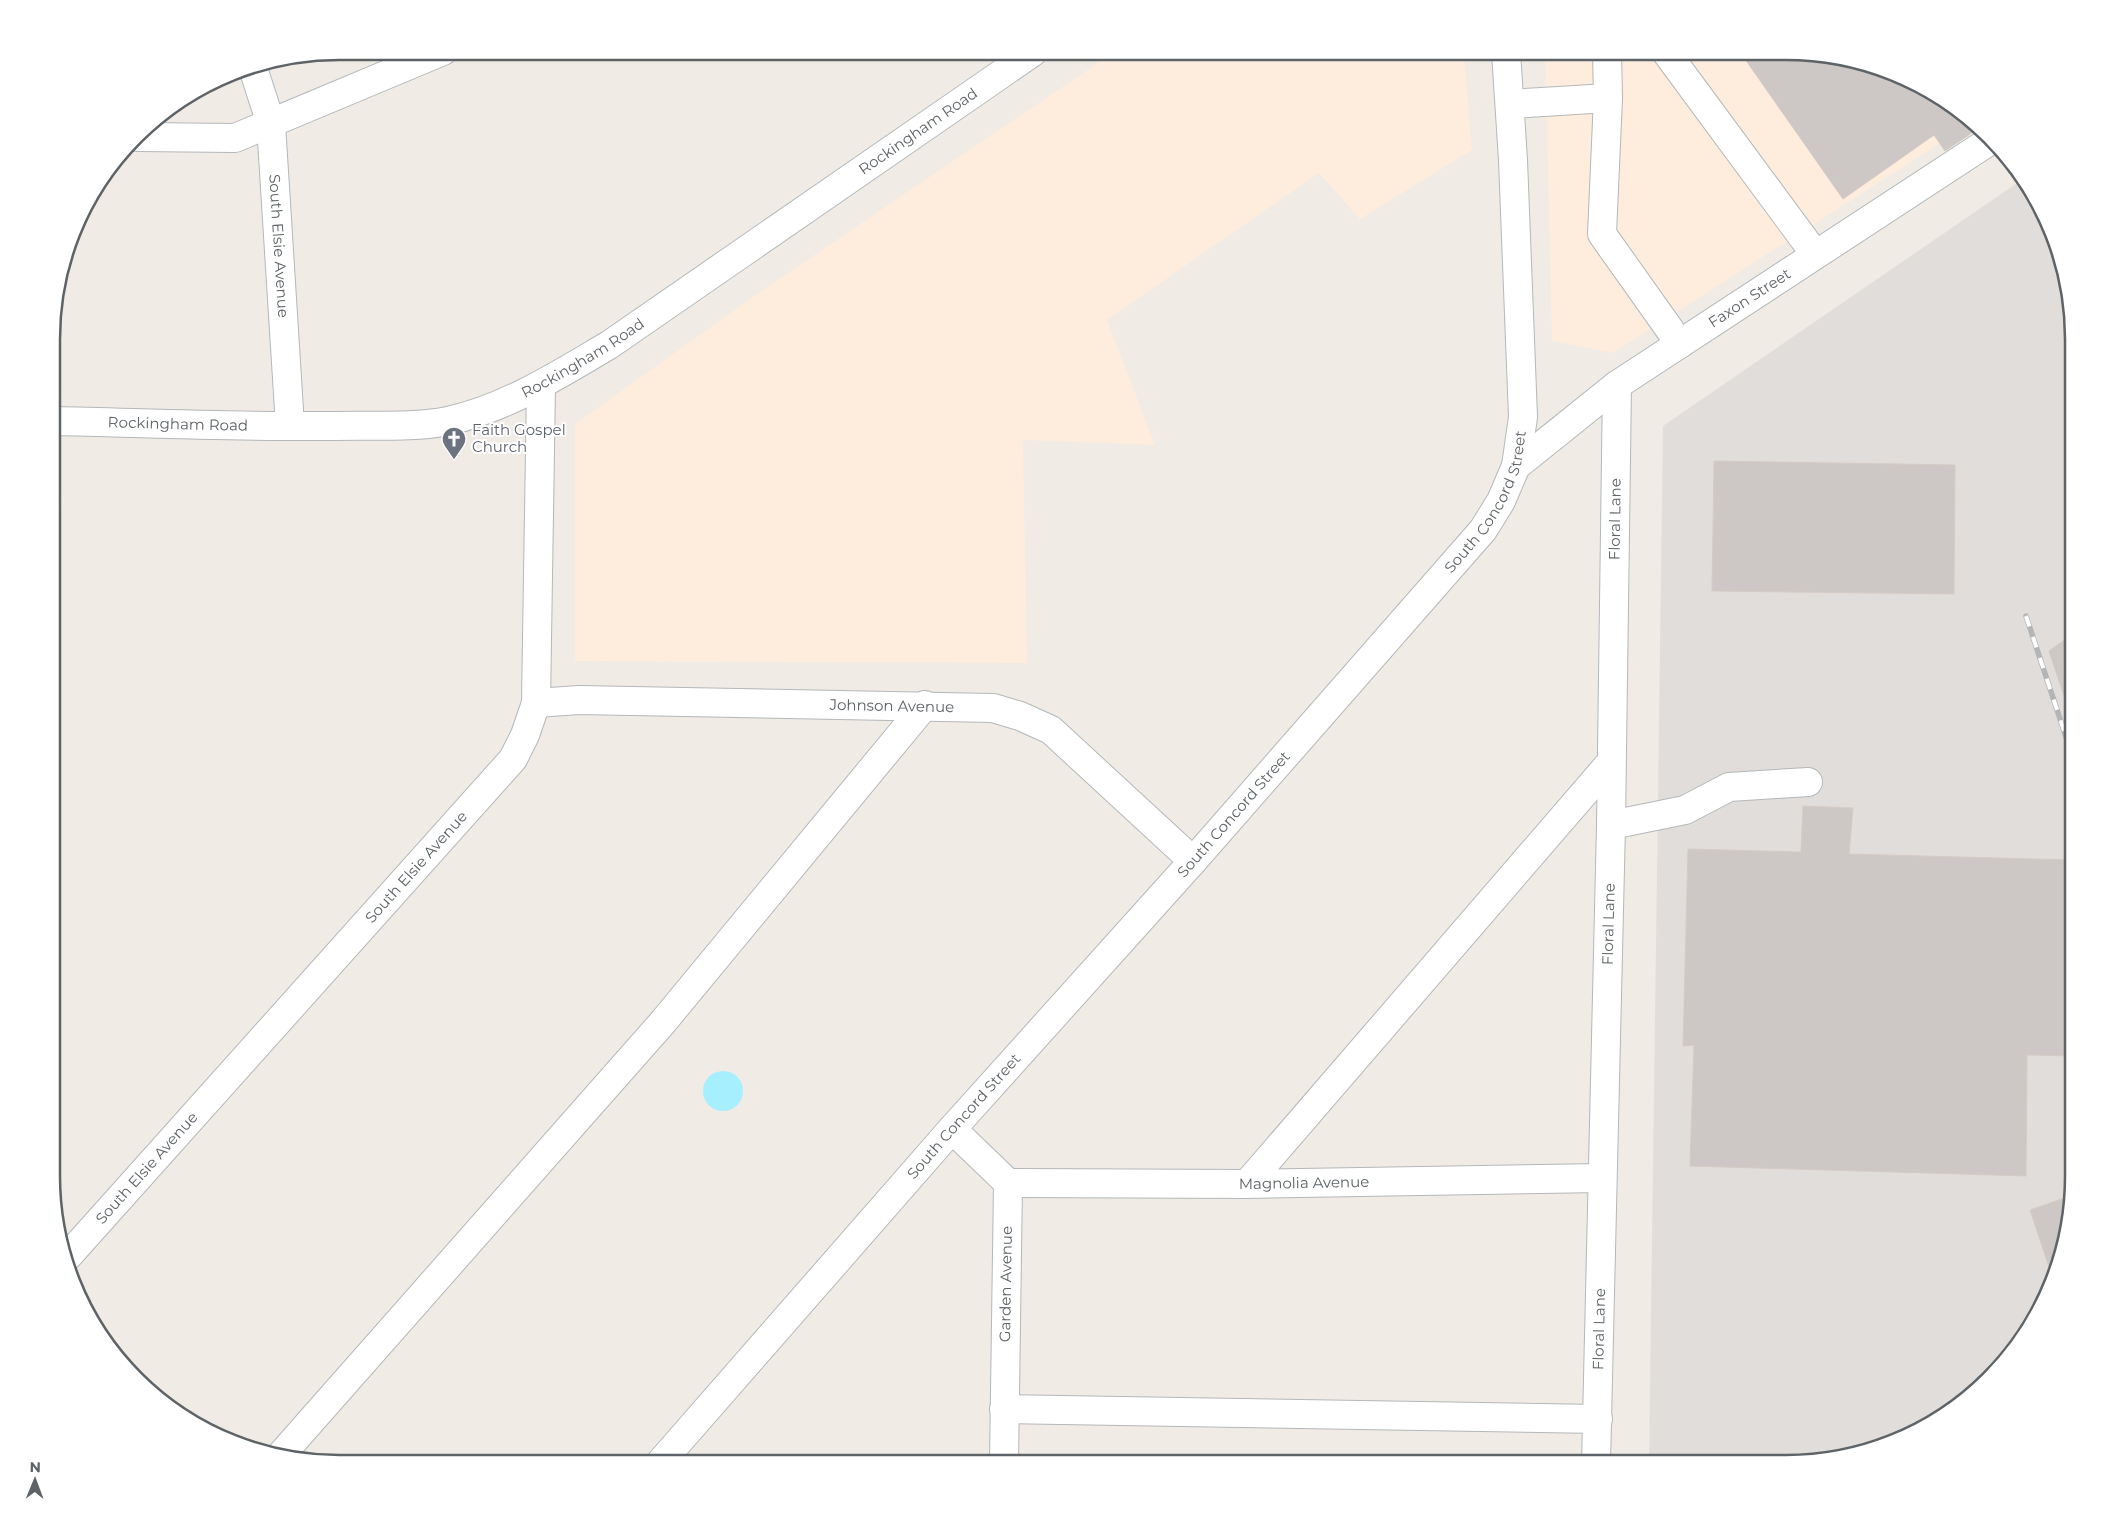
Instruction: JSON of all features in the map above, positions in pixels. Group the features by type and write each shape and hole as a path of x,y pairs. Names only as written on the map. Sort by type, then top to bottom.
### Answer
{"street":[{"path":"147,137 235,138 422,60"},
{"name":"Rockingham Road","path":"60,421 290,426 399,425 447,421 485,410 541,386 609,345 1021,60"},
{"name":"South Concord Street","path":"667,1455 952,1129 1193,861 1483,530 1501,501 1516,466 1523,418 1507,60"},
{"path":"1607,60 1608,98 1602,234 1680,344"},
{"path":"1672,60 1815,254"},
{"name":"South Elsie Avenue","path":"254,74 271,124 290,426"},
{"path":"1510,104 1608,98"},
{"name":"Faxon Street","path":"1516,466 1617,385 1680,344 1693,333 1985,144"},
{"name":"Floral Lane","path":"1596,1455 1611,825 1617,385"},
{"name":"South Elsie Avenue","path":"71,1252 513,759 525,735 536,703 541,386"},
{"name":"Johnson Avenue","path":"536,703 579,700 925,705 993,708 1020,716 1051,730 1193,861"},
{"path":"285,1450 663,1022 925,705"},
{"path":"1247,1184 1611,762"},
{"path":"1611,825 1685,810 1729,787 1808,782"},
{"path":"952,1129 1008,1183"},
{"name":"Magnolia Avenue","path":"1008,1183 1247,1184 1602,1178"},
{"name":"Garden Avenue","path":"1004,1455 1008,1183"},
{"path":"1004,1409 1598,1419"}],"shaded area":[{"path":"1102,60 1465,60 1472,150 1360,219 1319,173 1107,320 1155,445 1023,440 1027,663 575,661 575,424 754,296"},
{"path":"1545,60 1786,60 1822,62 1840,65 1893,81 1926,97 1966,126 1613,353 1552,341"},
{"path":"2018,184 2044,232 2050,249 2063,303 2065,339 2065,1176 2063,1212 2050,1266 2028,1315 1996,1360 1970,1386 1925,1418 1893,1434 1840,1450 1822,1453 1786,1455 1649,1455 1663,426"}],"water":[{"path":"719,1071 727,1071 734,1074 740,1080 743,1091 740,1102 734,1108 727,1111 719,1111 712,1108 706,1102 703,1095 703,1087 706,1080 712,1074"}],"building":[{"path":"1746,60 1822,62 1876,75 1926,97 1973,132 1945,151 1934,135 1843,199"},
{"path":"1714,461 1955,465 1954,594 1712,591"},
{"path":"2065,640 2065,699 2049,651"},
{"path":"1803,806 1853,808 1849,854 2065,860 2065,1056 2027,1055 2026,1176 1690,1166 1694,1045 1683,1046 1688,849 1801,852"},
{"path":"2064,1198 2060,1230 2049,1268 2030,1210"}],"railway":[{"path":"2026,616 2065,734"}],"place":[{"name":"Faith Gospel Church","path":"454,460"}]}
